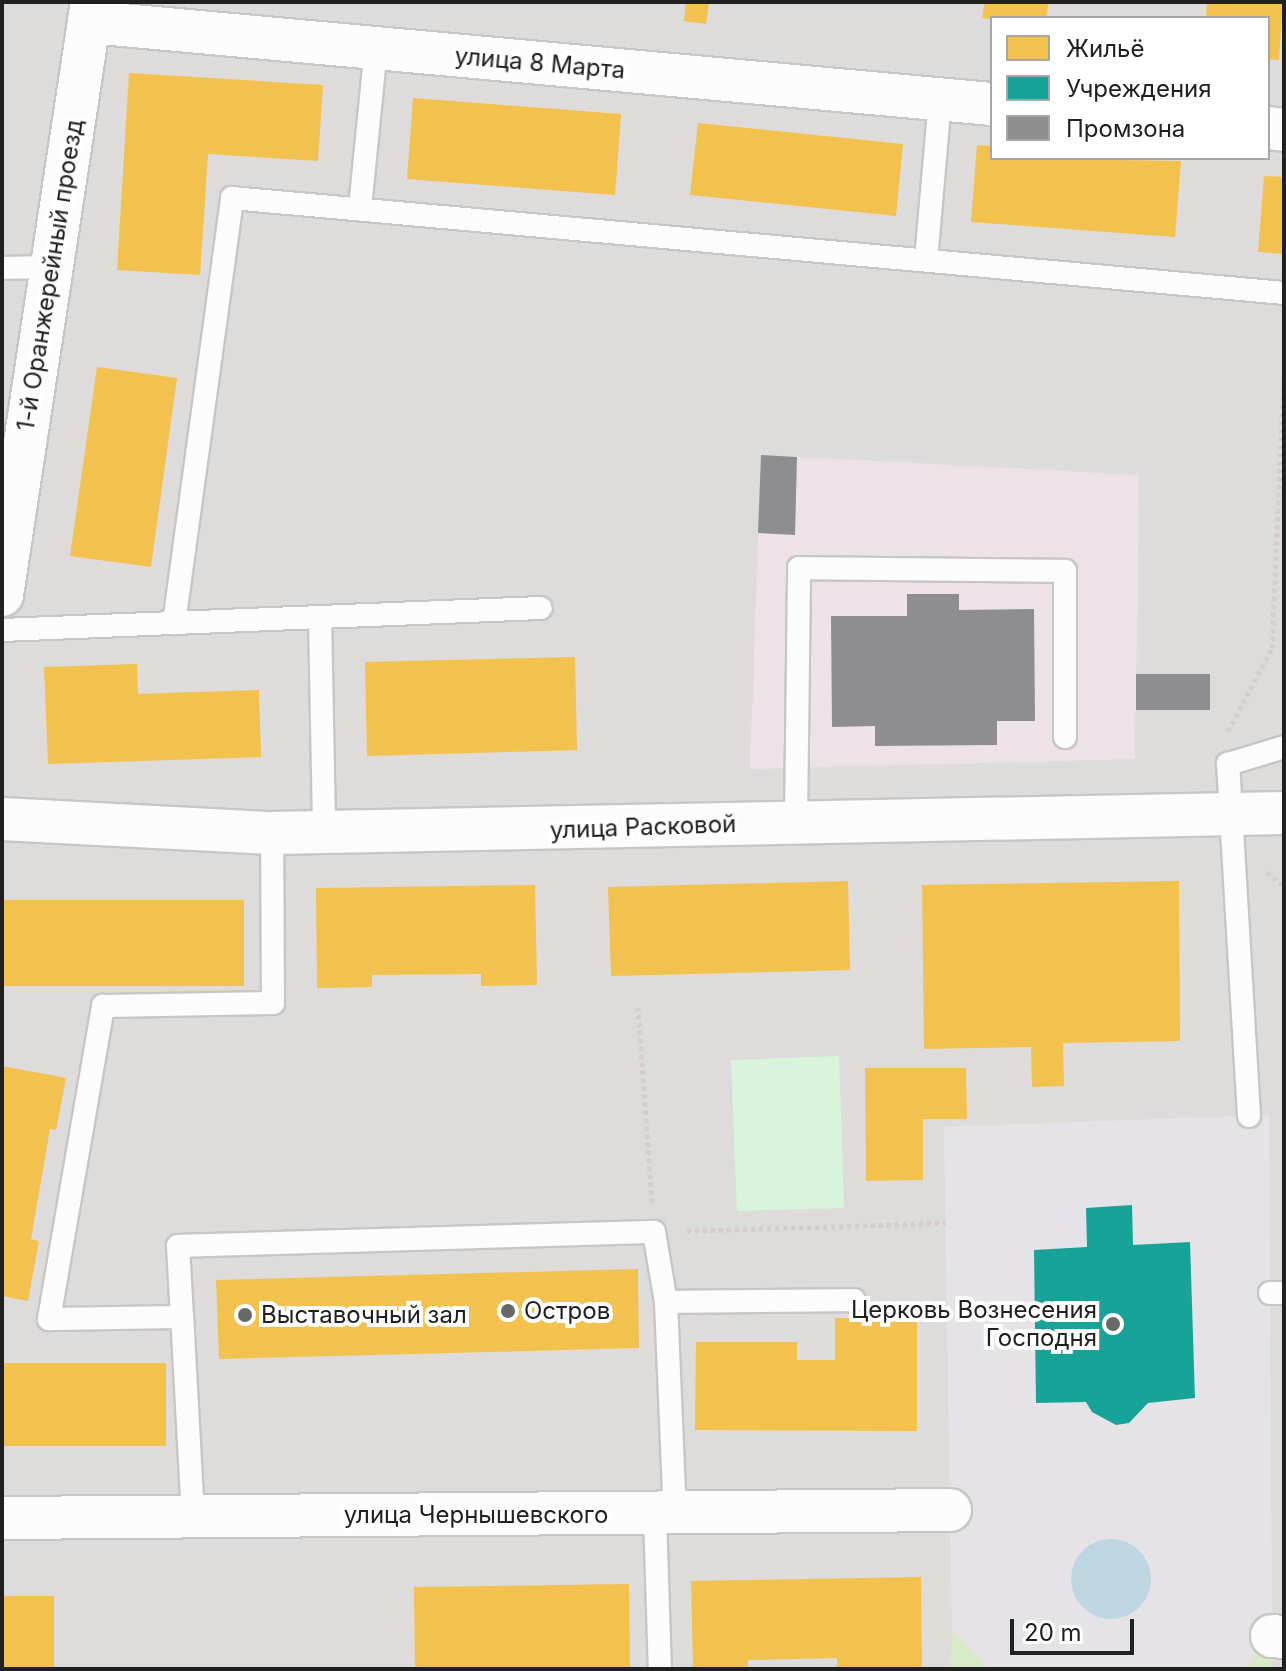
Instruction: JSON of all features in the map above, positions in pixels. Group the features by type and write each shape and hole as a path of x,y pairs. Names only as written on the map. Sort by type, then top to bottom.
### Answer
{"street":[{"name":"улица 8 Марта","path":"90,12 376,49 990,104"},
{"name":"1-й Оранжерейный проезд","path":"2,595 8,522 90,12"},
{"name":"улица Расковой","path":"2,819 272,833 584,830 796,822 1284,813"},
{"name":"улица Чернышевского","path":"2,1518 950,1510"}],"lane":[{"path":"360,208 376,49"},
{"path":"926,260 940,99"},
{"path":"174,623 232,198 1284,293"},
{"path":"2,268 51,267"},
{"path":"796,822 799,568 1065,571 1065,737"},
{"path":"2,630 541,608"},
{"path":"320,617 324,831"},
{"path":"1249,1116 1228,764 1284,747"},
{"path":"182,1317 49,1319 103,1006 273,1003 272,833"},
{"path":"193,1517 178,1246 654,1232 666,1302 665,1514 660,1669"},
{"path":"666,1302 854,1300"}],"path":[{"path":"1221,745 1272,648 1284,375"},
{"path":"638,1007 654,1232 946,1223"}],"shaded area":[{"path":"2,2 1284,2 1284,1669 2,1669"},
{"path":"761,455 1139,475 1135,759 750,769"},
{"path":"620,594 745,595 742,800 618,799"},
{"path":"803,977 805,1040 660,1046 655,980"},
{"path":"1269,1115 1272,1636 1244,1669 990,1669 952,1631 944,1127"},
{"path":"902,1251 903,1307 734,1309 733,1254"}],"green space":[{"path":"839,1056 844,1208 737,1211 731,1060"},
{"path":"952,1631 990,1669 951,1669"},
{"path":"1272,1636 1272,1669 1244,1669"}],"water":[{"path":"1103,1539 1119,1539 1140,1550 1151,1571 1151,1587 1140,1608 1119,1619 1103,1619 1089,1613 1077,1601 1071,1587 1071,1571 1077,1557 1089,1545"}],"building: Жильё":[{"path":"686,2 709,2 706,24 684,21"},
{"path":"985,2 1049,2 1046,16 982,18"},
{"path":"1207,2 1283,2 1279,60 1270,59 1270,16 1206,16"},
{"path":"129,73 323,85 318,161 208,154 200,275 117,270"},
{"path":"413,98 621,114 615,195 407,179"},
{"path":"698,123 903,144 896,216 690,195"},
{"path":"977,145 990,146 990,160 1181,161 1175,237 971,222"},
{"path":"1264,176 1284,177 1284,254 1258,252"},
{"path":"97,367 177,378 151,567 70,556"},
{"path":"575,657 577,750 367,756 365,662"},
{"path":"137,664 138,694 259,690 261,757 48,764 44,667"},
{"path":"848,881 850,970 611,976 608,887"},
{"path":"1179,881 1180,1041 1063,1043 1064,1086 1032,1087 1031,1047 924,1049 922,885"},
{"path":"535,885 537,985 481,986 481,974 372,975 372,987 317,988 316,888"},
{"path":"2,900 244,900 244,986 2,986"},
{"path":"2,1066 66,1078 56,1130 50,1129 31,1239 39,1241 28,1301 2,1296"},
{"path":"865,1068 966,1068 967,1119 923,1119 923,1180 866,1181"},
{"path":"638,1269 639,1348 219,1359 216,1280"},
{"path":"1114,1281 1129,1284 1142,1293 1151,1306 1154,1321 1151,1336 1142,1349 1129,1358 1114,1361 1099,1358 1086,1349 1077,1336 1074,1321 1077,1306 1086,1293 1099,1284"},
{"path":"835,1318 917,1318 917,1431 695,1430 696,1342 797,1342 797,1360 835,1360"},
{"path":"2,1363 166,1363 166,1446 2,1446"},
{"path":"921,1577 922,1669 837,1669 837,1658 748,1660 748,1669 693,1669 691,1581"},
{"path":"629,1584 630,1669 415,1669 414,1587"},
{"path":"2,1596 54,1596 54,1669 2,1669"}],"building: Учреждения":[{"name":"Церковь Вознесения Господня","path":"1132,1205 1133,1245 1190,1242 1195,1398 1148,1403 1129,1423 1116,1425 1092,1412 1086,1402 1036,1403 1034,1250 1087,1247 1086,1208"}],"building: Промзона":[{"path":"761,455 797,457 795,535 758,533"},
{"path":"907,594 959,594 959,610 1034,609 1035,721 997,721 997,745 875,746 875,726 832,727 831,616 907,616"},
{"path":"1136,674 1210,674 1210,710 1136,710"}],"place":[{"name":"Остров","path":"508,1311"},
{"name":"Выставочный зал","path":"245,1315"},
{"name":"Церковь Вознесения Господня","path":"1113,1324"}]}
